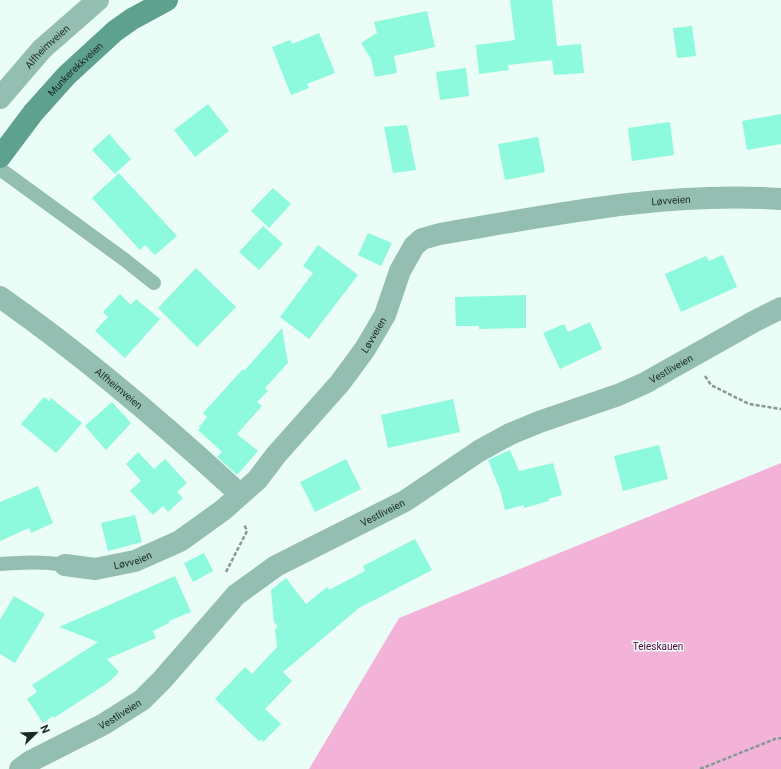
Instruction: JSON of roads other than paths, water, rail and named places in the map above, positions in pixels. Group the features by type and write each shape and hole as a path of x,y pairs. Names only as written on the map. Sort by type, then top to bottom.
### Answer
{"main road":[{"name":"Munkerekkveien","path":"0,157 33,114 67,75 115,31 132,19 167,0"}],"street":[{"name":"Alfheimveien","path":"0,98 42,50 98,0"},
{"name":"Løvveien","path":"65,565 95,569 135,561 180,541 223,510 235,491 257,480 276,455 340,383 365,349 385,315 400,271 414,246 422,239 440,234 572,212 632,204 713,197 781,199"},
{"name":"Alfheimveien","path":"0,297 86,360 168,428 235,491"},
{"name":"Vestliveien","path":"20,769 31,761 104,724 142,700 162,680 236,595 276,566 405,501 479,451 510,434 646,383 755,321 781,308"}],"lane":[{"path":"0,169 126,260 154,283"},
{"name":"Løvveien","path":"0,564 25,561 50,562 65,565"}],"park label":[{"name":"Teieskauen","path":"658,646"}]}
